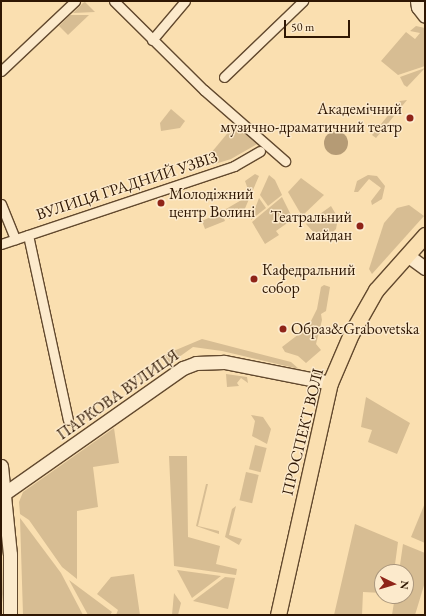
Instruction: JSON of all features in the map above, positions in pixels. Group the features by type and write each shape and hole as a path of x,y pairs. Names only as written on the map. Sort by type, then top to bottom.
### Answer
{"main road":[{"name":"ПРОСПЕКТ ВОЛІ","path":"278,615 330,384 351,334 376,290 425,235"},
{"path":"407,255 425,268"},
{"name":"ПАРКОВА ВУЛИЦЯ","path":"5,493 183,368 196,362 224,362 330,384"},
{"path":"1,466 5,493 10,554 10,615"}],"street":[{"path":"1,71 75,1"},
{"path":"114,1 152,40 285,161"},
{"path":"152,40 173,18 185,1"},
{"path":"224,77 303,1"},
{"name":"ВУЛИЦЯ ГРАДНИЙ УЗВІЗ","path":"1,244 234,166 260,151"},
{"path":"1,204 15,239"},
{"path":"28,235 68,420"}],"shaded area":[{"path":"85,2 95,12 73,13 83,3"},
{"path":"70,15 89,15 68,35 59,26"},
{"path":"416,26 425,28 425,66 398,75 381,61 406,32 415,39 420,33 410,31"},
{"path":"425,68 407,87 404,85 400,77"},
{"path":"407,100 376,138 372,135 400,101"},
{"path":"171,109 185,121 180,128 161,131 160,123"},
{"path":"236,123 259,143 231,159 215,164 211,153"},
{"path":"336,131 344,135 348,143 344,151 336,155 328,151 324,143 328,135"},
{"path":"255,174 259,176 243,213 229,219 226,209 250,195 245,181"},
{"path":"269,175 275,180 282,195 268,206 260,195"},
{"path":"368,175 377,176 385,186 382,199 372,205 371,201 381,188 369,179 358,192 354,192 357,181"},
{"path":"301,178 324,195 302,216 288,192"},
{"path":"282,197 293,219 276,231 279,235 265,244 252,222"},
{"path":"259,198 266,208 251,220 251,219"},
{"path":"409,205 424,216 372,274 369,269 384,223 397,208"},
{"path":"331,206 338,218 336,229 328,237 317,236 306,224"},
{"path":"221,212 225,221 205,229 202,221"},
{"path":"324,285 330,287 326,311 321,314 322,320 316,344 321,350 306,363 298,356 285,352 282,347 308,327 317,309 321,287"},
{"path":"202,339 291,362 299,369 222,351 193,347 168,365 164,355"},
{"path":"226,374 247,377 248,383 241,378 237,383 239,386 227,387"},
{"path":"366,397 410,423 397,454 368,442 372,430 361,427"},
{"path":"251,415 263,417 271,429 267,444 252,436 255,421"},
{"path":"114,428 119,463 93,467 98,507 77,511 77,579 62,567 29,520 20,514 19,502 23,492"},
{"path":"255,445 267,448 261,472 249,469"},
{"path":"169,456 187,456 188,537 220,546 216,564 237,569 236,575 174,566"},
{"path":"246,472 259,475 252,503 239,500"},
{"path":"206,484 208,484 198,526 219,531 219,534 196,526"},
{"path":"425,503 425,543 411,537"},
{"path":"236,506 229,535 242,539 239,545 225,537 232,509"},
{"path":"20,518 61,573 83,615 23,615"},
{"path":"355,524 398,542 395,564 374,564 374,593 363,592 362,615 334,615"},
{"path":"1,530 3,594 1,612"},
{"path":"403,544 425,553 425,582 415,615 392,615 394,604 414,604 414,564 400,564"},
{"path":"177,570 221,576 192,598"},
{"path":"134,574 140,615 116,615 118,610 97,594 111,577"},
{"path":"225,577 235,578 228,609 193,601"},
{"path":"69,580 112,612 110,615 88,615"},
{"path":"174,593 181,603 178,615 172,615"}],"place":[{"name":"Академічний музично-драматичний театр","path":"410,118"},
{"name":"Молодіжний центр Волині","path":"161,203"},
{"name":"Театральний майдан","path":"360,226"},
{"name":"Кафедральний собор","path":"254,279"},
{"name":"Образ&Grabovetska","path":"283,329"}]}
